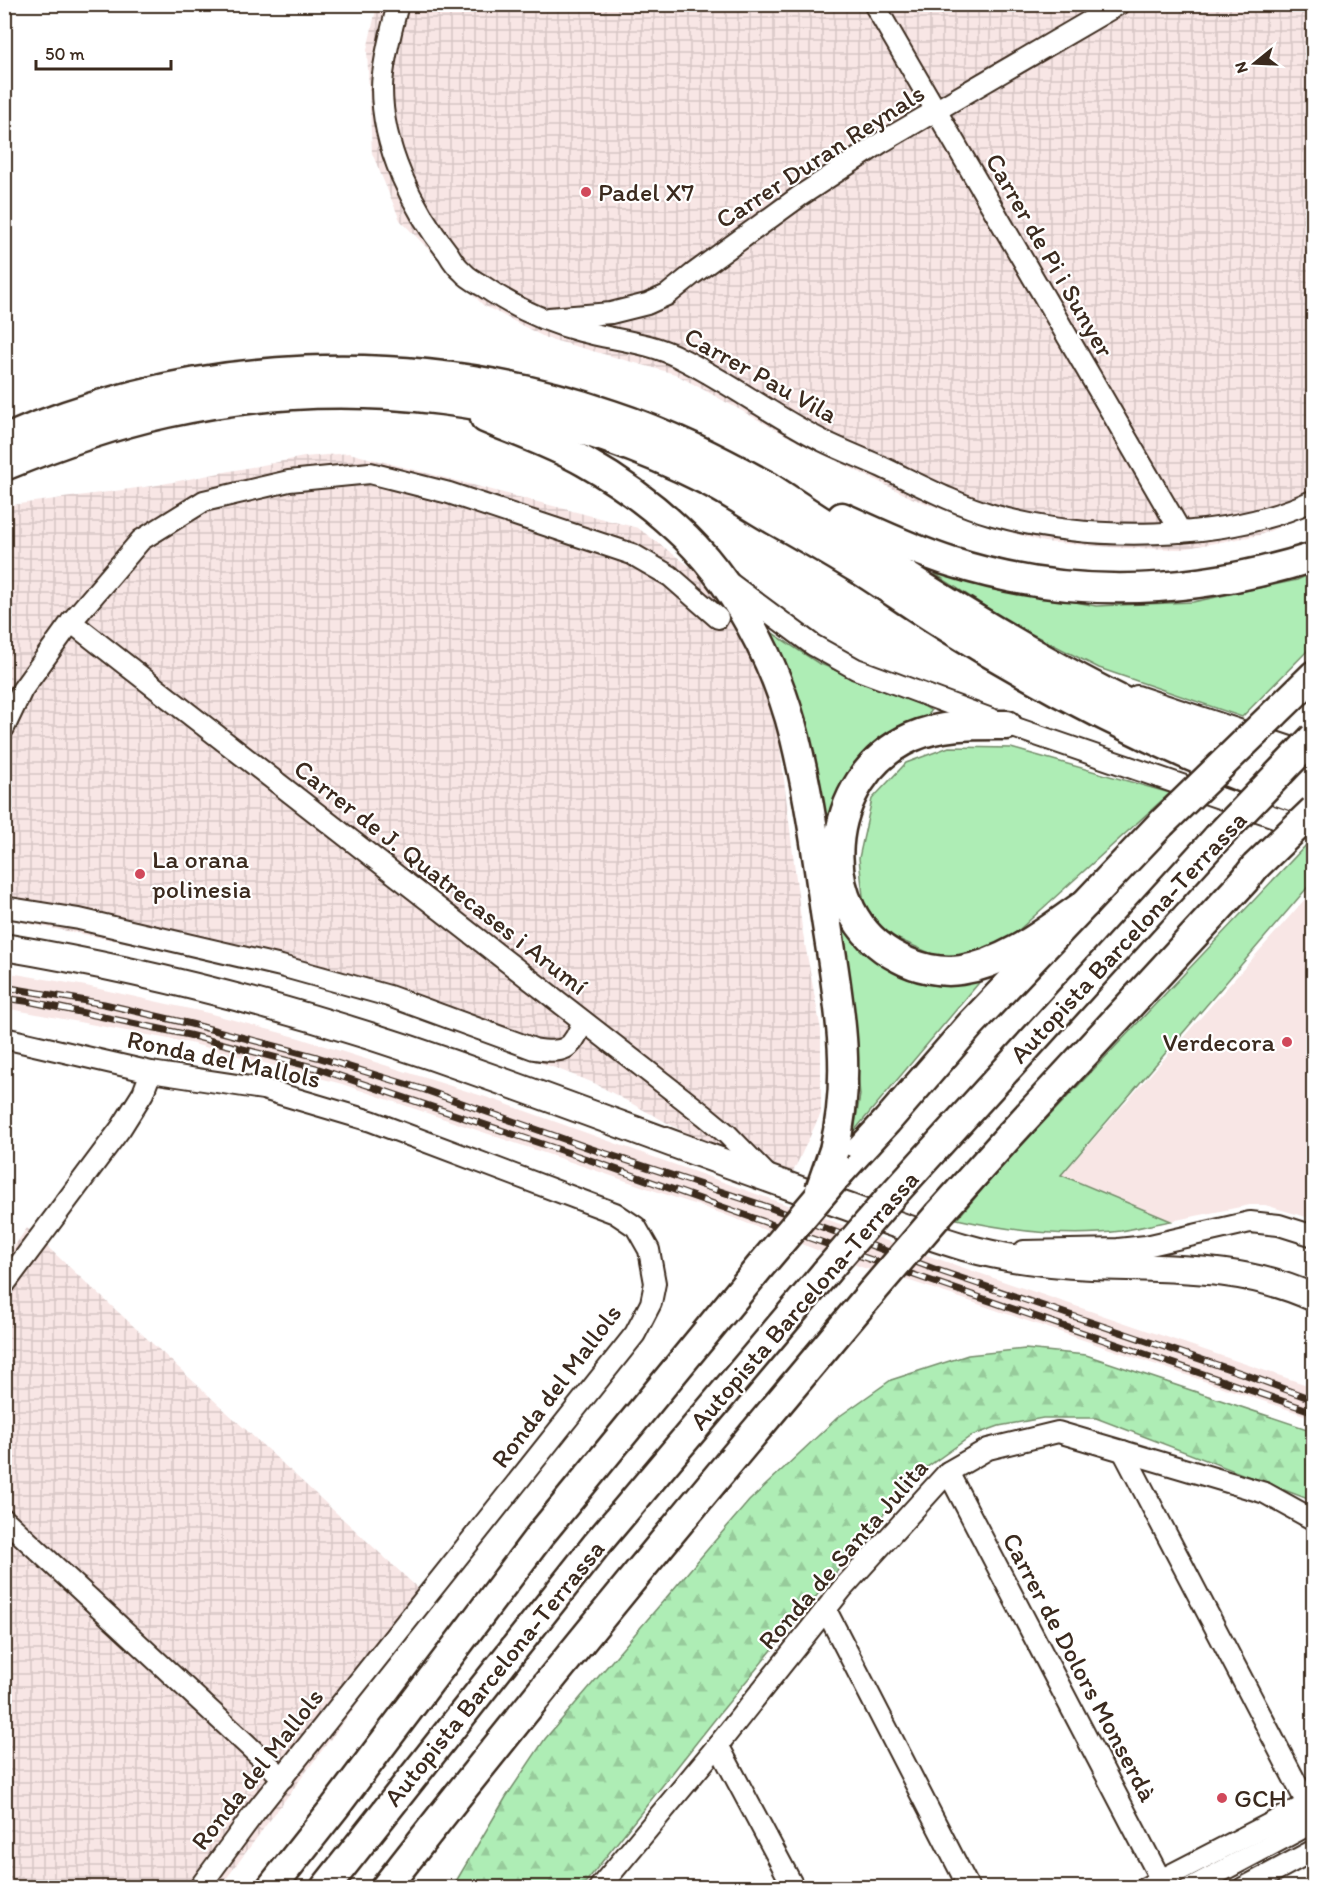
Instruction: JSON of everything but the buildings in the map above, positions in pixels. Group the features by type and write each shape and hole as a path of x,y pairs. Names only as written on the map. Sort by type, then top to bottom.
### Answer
{"highway":[{"path":"4,440 94,407 202,381 250,374 306,370 395,370 521,389 581,405 666,436 769,487 909,547 952,563 1021,579 1058,585 1128,588 1196,585 1256,574 1314,557"},
{"path":"4,466 109,427 167,412 227,402 320,395 379,395 439,399 536,416 589,431 699,476 860,570 950,629 1054,690 1195,759 1314,804"},
{"path":"439,399 564,451 640,498 677,528 717,573 743,614 773,670 795,737 804,779 838,999 844,1062 838,1161"},
{"path":"769,487 972,616 1132,707 1202,739 1314,780"},
{"path":"272,1887 335,1808 541,1534 816,1201 827,1174 838,1161 1161,824 1314,675"},
{"path":"1007,725 951,727 930,731 911,737 875,763 849,799 844,812 838,849 845,895 856,919 870,938 882,949 909,964 942,971 960,970 1005,956 1029,943 1085,904"},
{"name":"Autopista Barcelona-Terrassa","path":"325,1887 597,1544 826,1272 888,1200 1217,838 1314,737"},
{"name":"Autopista Barcelona-Terrassa","path":"385,1887 477,1769 633,1577 939,1214 1255,867 1314,810"}],"main road":[{"path":"4,947 187,983 339,1025 961,1246 1046,1263 1211,1271 1254,1278 1295,1290 1314,1299"}],"street":[{"name":"Carrer Pau Vila","path":"398,4 392,25 382,86 387,134 402,177 431,232 462,272 507,302 541,318 579,331 652,347 679,357 821,440 989,514 1015,521 1120,533 1181,532 1259,521 1314,500"},
{"name":"Carrer de Pi i Sunyer","path":"874,4 1181,532"},
{"name":"Carrer Duran Reynals","path":"541,318 610,313 647,304 667,295 800,196 882,142 1119,4"},
{"path":"4,728 22,690 70,622 141,540 204,501 290,482 370,473 449,493 632,554 670,576 718,618"},
{"path":"717,573 813,645 856,669 1007,725 1314,830"},
{"name":"Carrer de J. Quatrecases i Arumí","path":"70,622 704,1115 727,1134 773,1180"},
{"path":"1074,675 1314,755"},
{"path":"4,908 79,919 281,966 389,996 534,1049 552,1052 568,1048 578,1035 582,1022"},
{"name":"Ronda del Mallols","path":"4,1038 151,1072 264,1089 371,1121 615,1213 636,1227 650,1250 655,1283 651,1303 634,1334 199,1887"},
{"path":"4,1285 121,1128 143,1093 151,1072"},
{"path":"986,1252 1118,1250 1146,1246 1250,1222 1279,1225 1314,1236"},
{"name":"Ronda de Santa Julita","path":"602,1886 826,1610 948,1472 988,1449 1059,1432 1265,1493 1314,1520"},
{"path":"1123,1451 1312,1811"},
{"name":"Carrer de Dolors Monserdà","path":"948,1472 1157,1885"},
{"path":"4,1519 283,1778"},
{"path":"826,1610 969,1887"},
{"path":"718,1745 794,1887"},
{"path":"1157,1885 1312,1811"},
{"path":"1190,1887 1312,1811"},
{"path":"1243,1887 1314,1850"}],"shaded area":[{"path":"377,5 1313,5 1313,513 1260,535 1181,549 1123,548 1044,542 986,525 914,499 802,444 675,374 546,338 483,305 400,220 372,153 367,50"},
{"path":"349,453 638,528 704,577 752,654 779,739 802,928 821,1030 821,1113 793,1172 684,1132 594,1083 378,1000 175,952 5,919 4,506 152,486 304,457"},
{"path":"1313,890 1313,1219 1265,1205 1250,1205 1171,1221 1061,1176"},
{"path":"4,972 86,986 208,1013 296,1037 495,1100 932,1257 1313,1387 1313,1418 913,1282 861,1267 723,1214 342,1084 190,1043 5,1008"},
{"path":"27,1228 433,1602 220,1887 5,1888 4,1261"}],"green space":[{"path":"1313,573 1313,645 1242,717 1099,668 1012,624 935,574 1096,606 1193,602 1297,580"},
{"path":"768,630 818,663 921,704 931,711 919,724 878,742 865,753 845,782 823,823 811,743 792,687"},
{"path":"949,747 1011,748 1170,793 1010,938 969,959 934,955 885,933 864,906 859,858 872,799 906,763"},
{"path":"1310,841 1313,845 1313,881 1061,1175 1171,1221 1121,1231 1080,1234 1018,1230 957,1219 1003,1165"},
{"path":"836,910 869,950 983,978 854,1131 860,1095 848,968"},
{"path":"1025,1349 1086,1355 1313,1431 1313,1501 1096,1418 1043,1418 999,1426 971,1436 916,1475 720,1713 582,1887 452,1888 506,1797 545,1739 749,1501 837,1418 891,1380 968,1355"}],"railway":[{"path":"4,987 104,1004 191,1024 317,1057 425,1090 592,1149 771,1208 937,1270 1314,1400"},
{"path":"4,998 189,1035 316,1068 590,1160 914,1275 1314,1412"}],"place":[{"name":"Padel X7","path":"586,192"},
{"name":"La orana polinesia","path":"140,874"},
{"name":"Verdecora","path":"1287,1042"},
{"name":"GCH","path":"1222,1798"}]}
